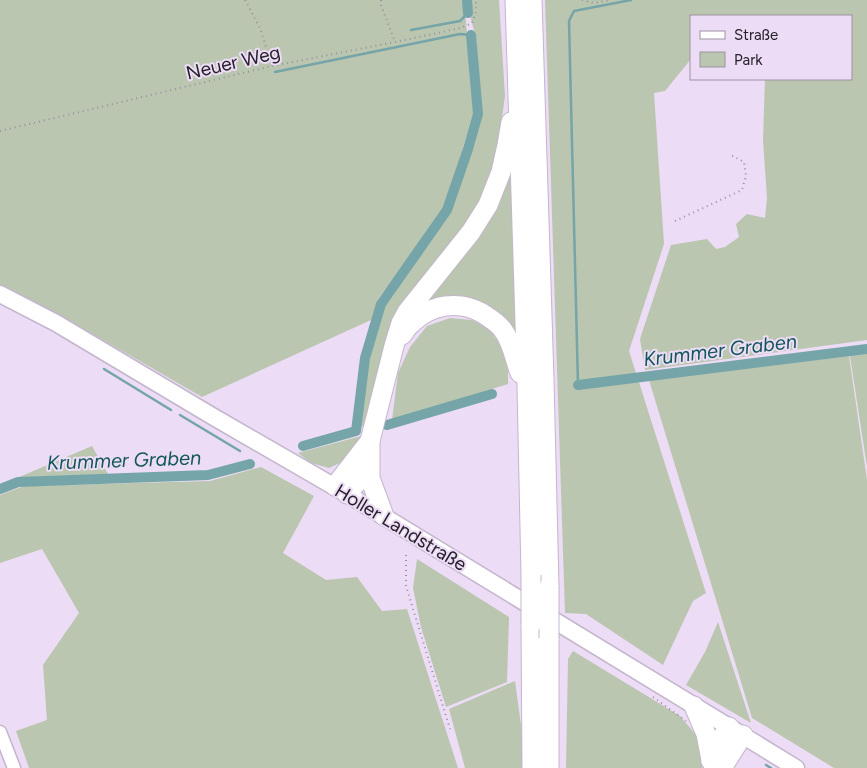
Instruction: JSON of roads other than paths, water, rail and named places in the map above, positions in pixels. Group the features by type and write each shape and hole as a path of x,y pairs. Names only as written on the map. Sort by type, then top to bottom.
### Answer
{"highway":[{"path":"515,0 527,387 531,575 532,768"},
{"path":"532,0 544,379 549,638 549,768"},
{"path":"341,490 370,441 394,346 407,312 471,232 488,205 501,172 508,145 511,120 519,95"},
{"path":"394,346 411,323 432,310 453,305 465,306 487,316 502,329 513,348 527,387"},
{"path":"370,441 370,478 384,516"},
{"path":"341,490 360,479 369,460"},
{"path":"694,706 706,734 714,765"},
{"path":"714,765 721,739 736,731"}],"main road":[{"name":"Holler Landstraße","path":"0,294 56,323 341,490 796,768"}],"street":[{"path":"0,732 14,768"}],"waterway":[{"path":"467,0 468,13"},
{"path":"578,385 569,21 574,11 631,0"},
{"path":"411,30 460,21 468,13"},
{"path":"275,72 460,34 471,35"},
{"path":"303,446 356,431 365,358 381,304 447,210 478,114 471,35"},
{"name":"Krummer Graben","path":"578,385 867,349"},
{"path":"104,369 171,410"},
{"name":"Krummer Graben","path":"387,425 492,394"},
{"path":"180,415 240,451"},
{"name":"Krummer Graben","path":"0,489 18,482 208,475 250,464"},
{"path":"766,765 771,768"}]}
